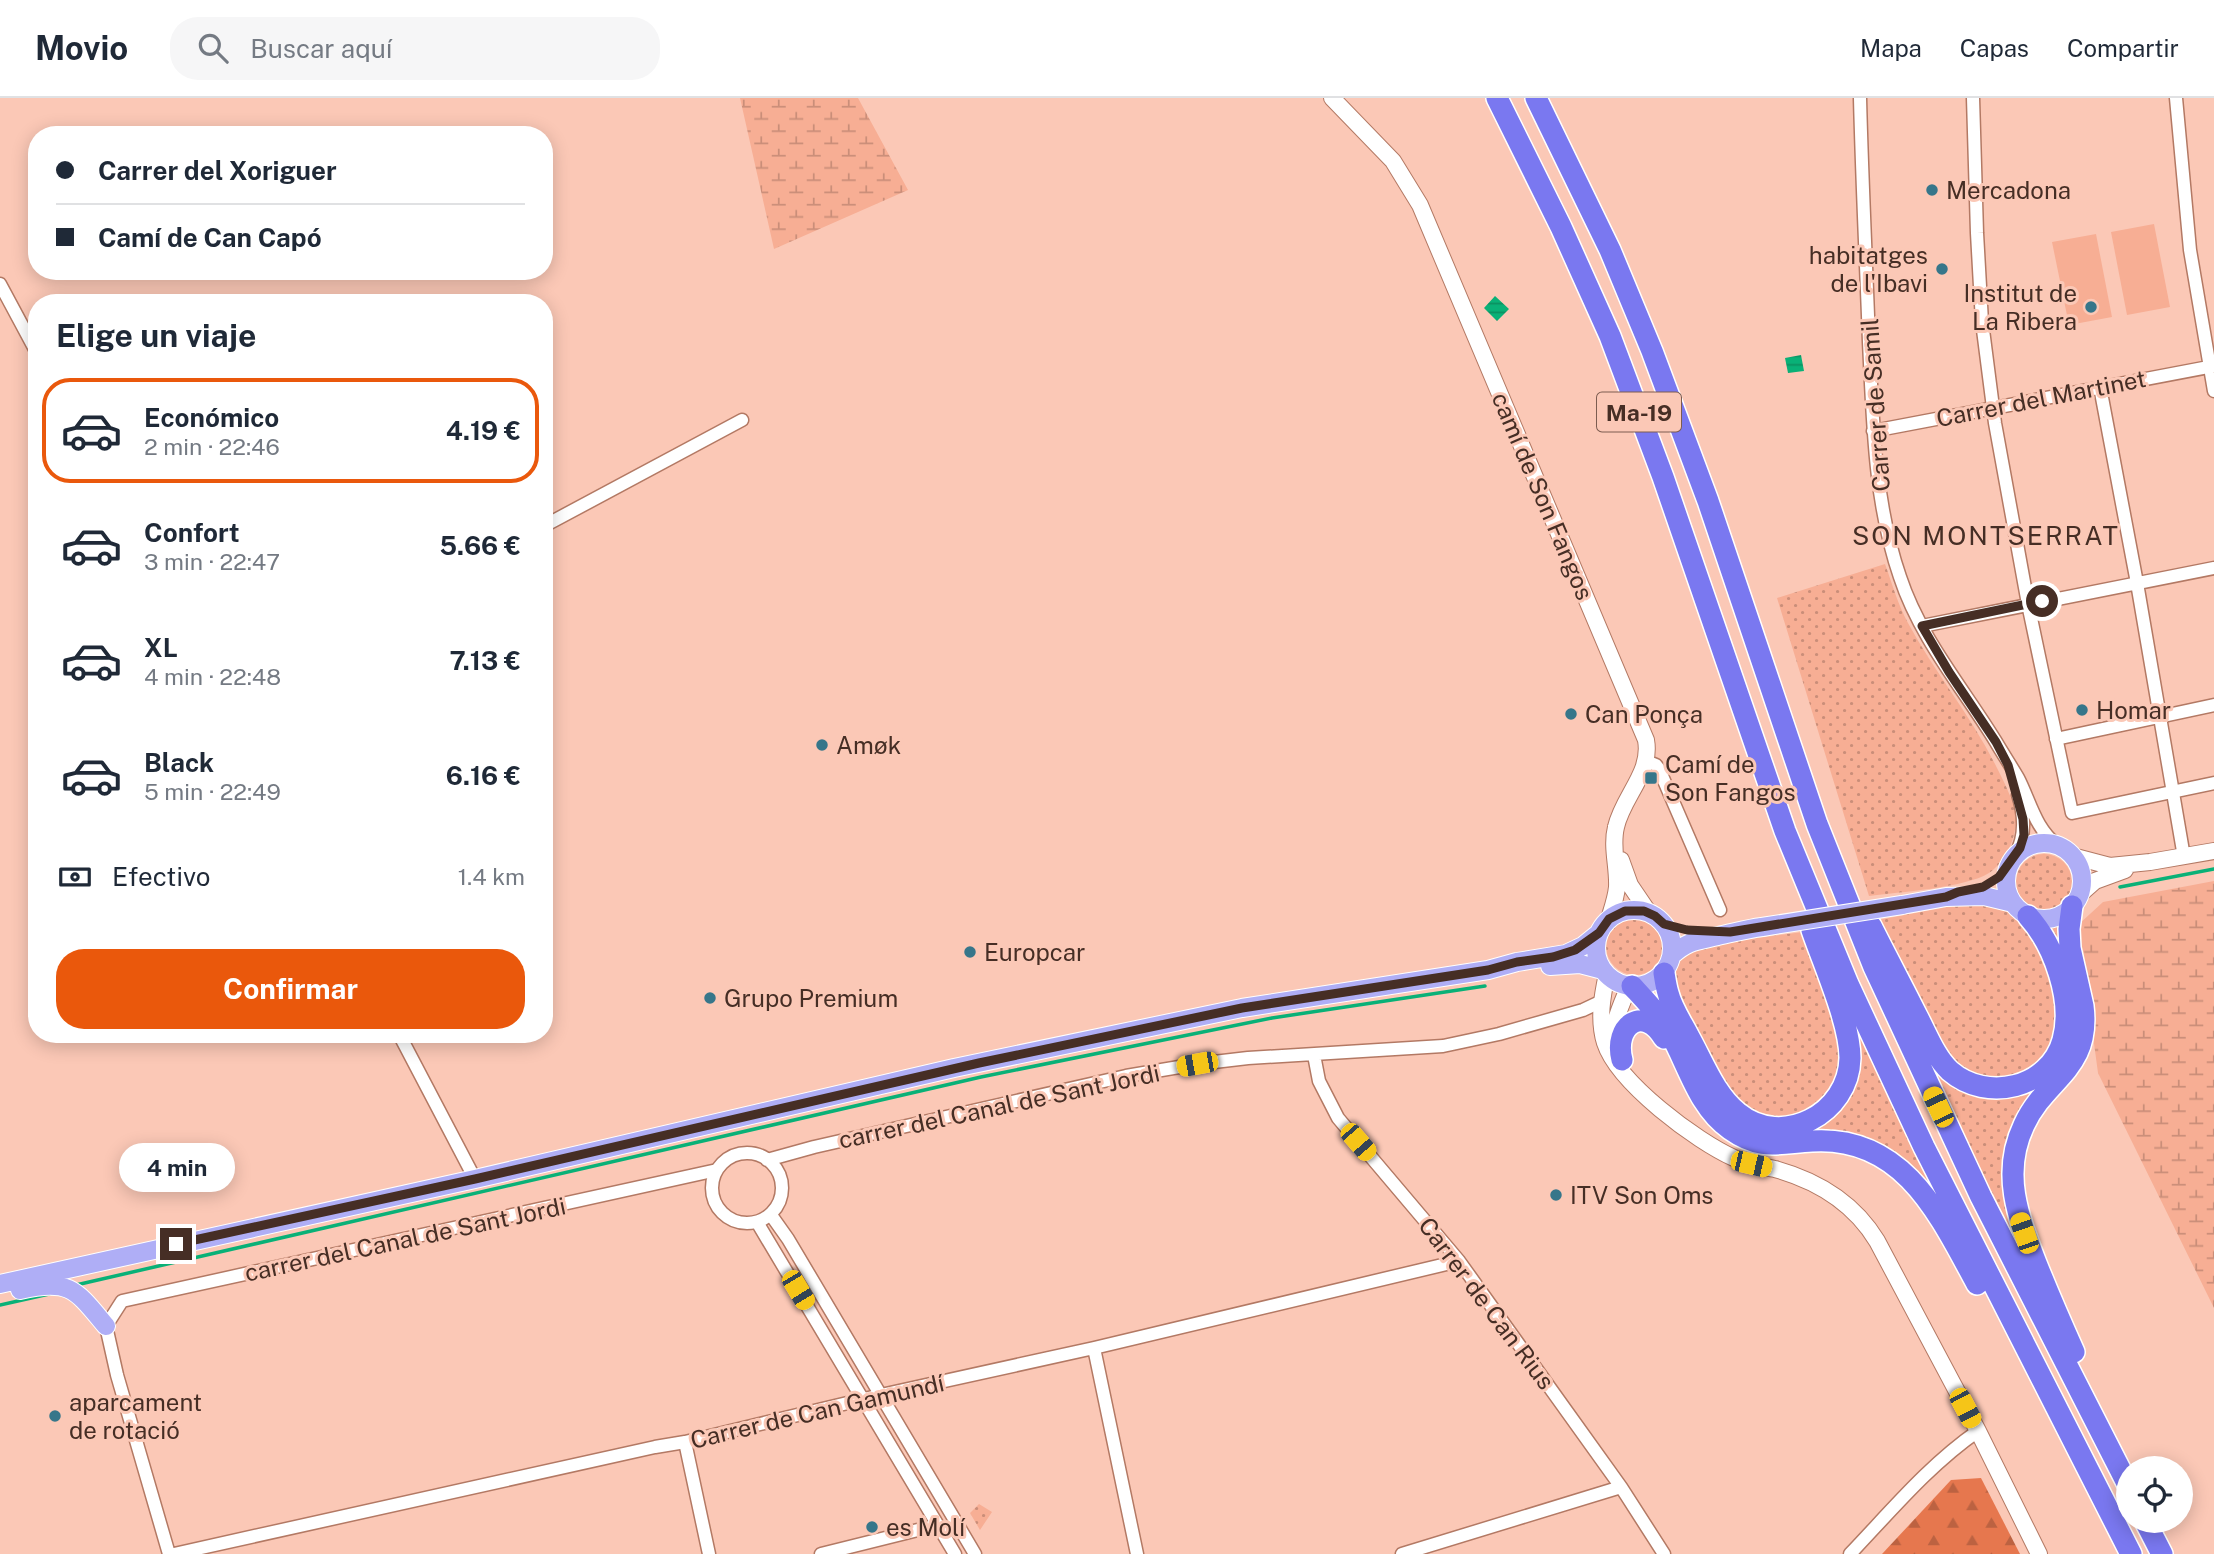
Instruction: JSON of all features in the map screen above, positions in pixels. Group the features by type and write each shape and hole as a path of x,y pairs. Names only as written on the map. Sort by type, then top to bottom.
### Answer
{"highway":[{"name":"Ma-19","path":"1497,98 1562,227 1632,392 1785,831 1877,1050 2074,1446 2131,1554"},
{"name":"Ma-19","path":"1536,98 1610,250 1652,351 1704,492 1817,824 1874,967 1929,1089 2018,1272 2116,1461"},
{"path":"1817,824 1836,847 1868,920 1936,1053 1949,1070 1975,1085 1995,1089 2028,1081 2046,1069 2062,1044 2067,1012 2058,970 2048,942 2021,910"},
{"path":"1668,964 1668,994 1714,1083 1738,1113 1767,1127 1789,1127 1810,1122 1831,1105 1843,1087 1849,1069 1847,1038 1787,859 1785,831"},
{"path":"2075,901 2070,939 2085,1017 2082,1040 2073,1062 2036,1104 2024,1125 2013,1161 2012,1185 2024,1233 2098,1406 2107,1442"},
{"path":"1630,986 1660,1017 1712,1113 1719,1121 1743,1137 1767,1145 1823,1141 1857,1146 1888,1161 1914,1183 1937,1210 2046,1410 2074,1446"},
{"path":"1622,1060 1619,1044 1621,1034 1631,1023 1639,1021 1648,1022 1657,1028 1672,1052 1686,1064"},
{"path":"2151,1533 2162,1554"}],"main road":[{"path":"0,1284 475,1179 954,1068 1242,1008 1488,970 1566,954 1583,946 1625,911 1649,913 1664,924 1693,931 1730,932 1902,905 1946,897 1992,883 2031,845 2044,843 2065,851 2080,872 2081,884 2075,901 2063,914 2051,918 2039,919 1984,896 1946,897"},
{"path":"2012,861 2006,885 2009,897 2021,910"},
{"path":"1664,924 1672,942 1668,964"},
{"path":"1604,926 1596,952 1605,972"},
{"path":"1488,970 1574,964 1605,972 1616,981 1630,986 1647,984 1692,941 1730,932"},
{"path":"0,1295 58,1285 77,1292 106,1326"}],"street":[{"name":"camí de Son Fangos","path":"1332,98 1393,161 1419,205 1641,728 1647,745 1646,761 1659,769 1720,910"},
{"name":"Carrer de Samil","path":"1860,98 1873,431 1882,507 1900,578 1922,626 1996,742 2038,822 2049,838 2065,851"},
{"path":"1973,98 1981,309 1993,408 2028,604 2072,813 2214,783"},
{"path":"2176,98 2190,250 2212,366 2214,391"},
{"path":"0,284 28,336"},
{"name":"Carrer del Martinet","path":"1873,431 2212,366"},
{"path":"2100,387 2184,857"},
{"path":"553,521 742,420"},
{"path":"1922,626 2214,568"},
{"path":"2056,739 2214,705"},
{"path":"1604,926 1617,884 1615,845 1618,820 1646,761"},
{"name":"Carrer de Samil","path":"2008,765 2023,819 2024,835 2012,861"},
{"path":"1615,845 1630,885 1649,913"},
{"path":"2065,851 2106,865 2150,862 2214,851"},
{"path":"2075,901 2089,886 2103,877 2150,862"},
{"path":"1605,972 1602,1032 1612,1059 1649,1098 1683,1128 1720,1151 1743,1161 1807,1180 1831,1192 1856,1213 1877,1241 1978,1431 2039,1554"},
{"path":"1630,986 1614,1033 1615,1046 1649,1098"},
{"name":"carrer del Canal de Sant Jordi","path":"768,1160 1126,1076 1197,1064 1443,1046 1499,1034 1583,1010 1602,1001"},
{"path":"404,1043 475,1179"},
{"name":"Carrer de Can Rius","path":"1314,1055 1319,1081 1338,1118 1459,1261 1621,1487 1664,1554"},
{"path":"746,1153 768,1160 780,1176 782,1197 771,1215 757,1222 745,1224 733,1221 716,1205 712,1193 717,1170 724,1161 746,1153"},
{"name":"carrer del Canal de Sant Jordi","path":"106,1326 122,1301 717,1170"},
{"path":"771,1215 788,1239 975,1554"},
{"path":"757,1222 955,1554"},
{"name":"Carrer de Can Gamundí","path":"171,1554 655,1447 685,1443 1459,1261"},
{"path":"106,1326 117,1375 171,1554"},
{"path":"1094,1348 1137,1554"},
{"path":"1850,1554 1928,1471 1978,1431"},
{"path":"685,1443 709,1554"},
{"path":"1402,1554 1621,1487"},
{"path":"821,1554 938,1525"}],"green space":[{"path":"740,98 858,98 908,190 774,249"},
{"path":"2154,224 2170,307 2127,315 2111,232"},
{"path":"2096,234 2112,317 2069,325 2052,242"},
{"path":"1885,564 1908,623 1997,768 2008,790 2016,820 2006,854 1989,873 1948,886 1869,896 1777,598"},
{"path":"2044,854 2059,859 2067,867 2072,882 2067,897 2059,905 2044,910 2029,905 2021,897 2016,882 2021,867 2029,859"},
{"path":"2214,881 2214,1308 2098,1073 2078,925 2103,902"},
{"path":"1963,904 1984,904 2008,912 2021,922 2045,958 2058,1011 2051,1048 2033,1069 2009,1079 1980,1078 1952,1062 1878,920"},
{"path":"1635,917 1646,919 1659,930 1664,946 1662,957 1651,970 1635,975 1624,973 1611,962 1606,946 1608,935 1619,922"},
{"path":"2061,922 2064,950 2076,1002 2074,1040 2065,1059 2031,1100 2016,1124 2007,1148 2005,1173 2014,1222 2044,1296 2042,1297 1914,1029 1917,1028 1941,1070 1953,1081 1971,1091 1990,1095 2009,1094 2043,1079 2057,1065 2067,1048 2072,1029 2071,1009 2060,956 2053,937 2045,926"},
{"path":"1803,932 1835,1027 1841,1063 1831,1092 1812,1110 1780,1119 1758,1115 1738,1103 1720,1076 1678,994 1673,971 1679,958 1698,946"},
{"path":"1660,992 1722,1107 1739,1121 1758,1130 1778,1133 1798,1132 1817,1125 1833,1113 1846,1097 1854,1076 1855,1054 1852,1033 1839,992 1942,1206 1940,1207 1928,1190 1900,1162 1866,1143 1828,1135 1762,1136 1745,1130 1727,1118 1704,1086 1677,1034 1651,996"},
{"path":"1981,1478 2020,1554 1882,1554 1951,1480"},
{"path":"979,1504 992,1512 980,1530 970,1513"}],"shaded area":[{"path":"1495,296 1509,309 1497,321 1484,308"},
{"path":"1801,355 1804,371 1788,373 1785,358"}],"waterway":[{"path":"2120,887 2214,869"},
{"path":"76,1285 981,1077 1272,1018 1485,986"},
{"path":"0,1305 49,1294"}],"place":[{"name":"Mercadona","path":"1932,190"},
{"name":"habitatges de l'Ibavi","path":"1942,269"},
{"name":"Institut de La Ribera","path":"2091,307"},
{"name":"Homar","path":"2082,710"},
{"name":"Can Ponça","path":"1571,714"},
{"name":"Amøk","path":"822,745"},
{"name":"Camí de Son Fangos","path":"1651,778"},
{"name":"Europcar","path":"970,952"},
{"name":"Grupo Premium","path":"710,998"},
{"name":"ITV Son Oms","path":"1556,1195"},
{"name":"aparcament de rotació","path":"55,1416"},
{"name":"es Molí","path":"872,1527"}],"district":[{"name":"SON MONTSERRAT","path":"1986,535"}],"route":[{"path":"176,1244 475,1179 979,1063 1242,1008 1488,970 1517,962 1553,957 1583,946 1599,933 1609,919 1625,911 1644,911 1664,924 1687,930 1730,932 1946,897 1983,887 2004,872 2020,848 2024,835 2020,802 2008,765 1996,742 1922,626 2042,601"}]}
